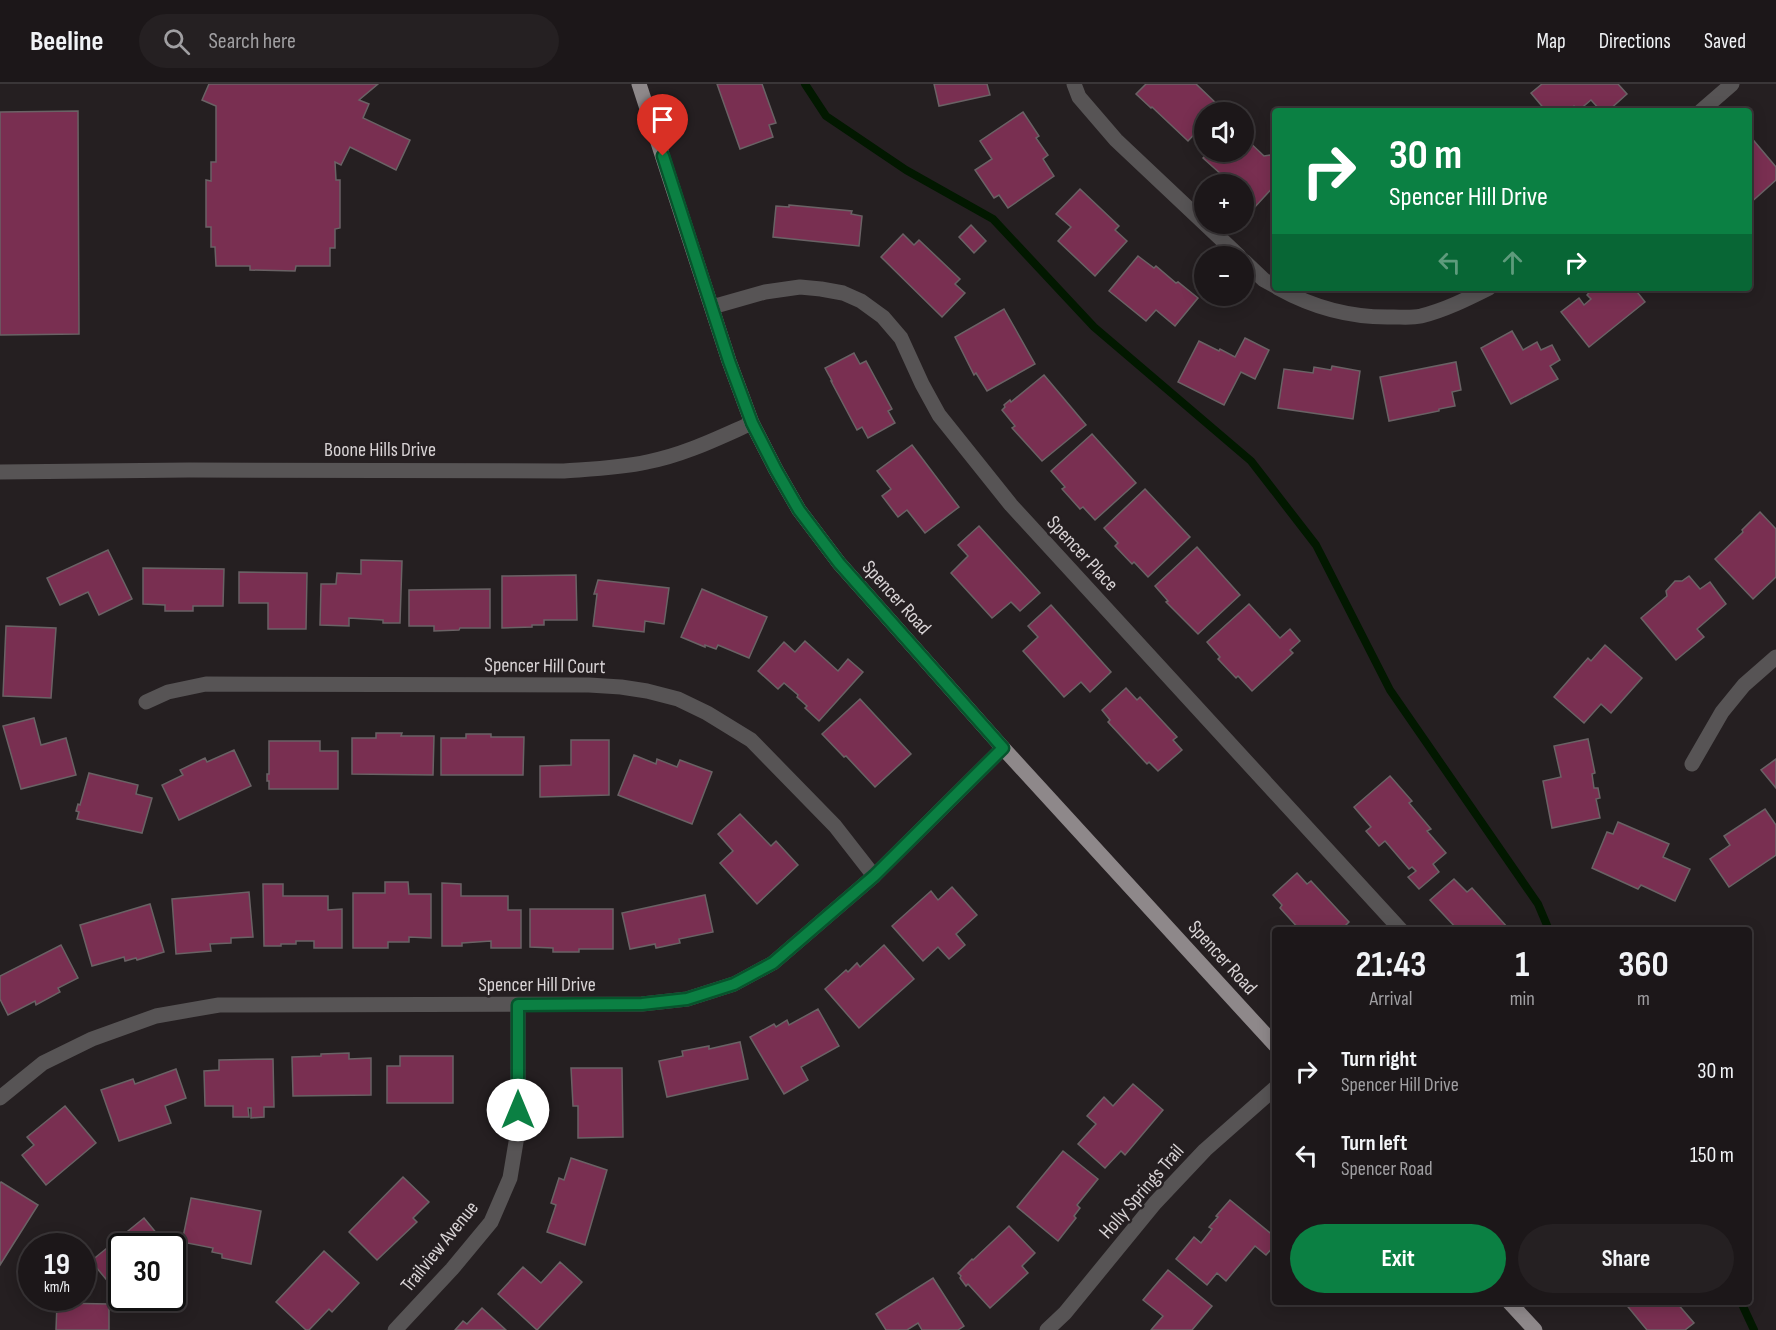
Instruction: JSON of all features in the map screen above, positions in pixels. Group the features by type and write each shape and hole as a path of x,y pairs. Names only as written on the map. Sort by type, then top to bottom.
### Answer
{"main road":[{"name":"Spencer Road","path":"639,84 729,361 752,423 799,510 839,563 1003,748 1272,1042"},
{"path":"1512,1305 1534,1330"}],"street":[{"path":"1074,84 1079,97 1116,140 1228,246"},
{"path":"1704,108 1732,84"},
{"path":"1254,270 1272,284"},
{"name":"Spencer Place","path":"712,307 765,292 800,287 843,293 861,301 883,317 901,338 939,415 1011,505 1398,927"},
{"path":"1284,291 1300,300 1328,309 1371,318 1419,316 1482,291"},
{"name":"Boone Hills Drive","path":"0,472 564,471 648,462 684,452 752,423"},
{"path":"1692,764 1722,712 1744,684 1776,657"},
{"name":"Spencer Hill Court","path":"146,702 168,692 206,684 589,686 647,691 678,699 707,713 751,740 835,826 874,876"},
{"name":"Spencer Hill Drive","path":"0,1098 43,1063 92,1039 156,1016 219,1005 642,1004 687,999 734,984 773,963 874,876 1003,748"},
{"name":"Trailview Avenue","path":"395,1330 452,1269 491,1222 510,1178 518,1131 518,1005"},
{"name":"Holly Springs Trail","path":"1047,1330 1065,1313 1162,1195 1205,1150 1272,1091"}],"building":[{"path":"209,84 378,84 359,100 369,104 363,118 410,140 396,170 350,147 341,165 335,162 336,180 340,180 340,228 335,229 335,248 330,248 330,266 296,266 295,271 250,270 250,266 216,266 215,247 211,247 211,227 206,227 206,180 211,181 211,162 216,162 216,106 202,100"},
{"path":"717,84 762,84 776,123 769,125 773,137 740,149"},
{"path":"934,84 987,84 990,95 939,106"},
{"path":"1146,84 1196,84 1215,102 1194,102 1194,135 1188,141 1136,94"},
{"path":"1542,84 1618,84 1627,94 1611,108 1598,108 1591,100 1582,108 1574,106 1572,108 1544,108 1531,93"},
{"path":"78,111 79,334 0,335 0,112"},
{"path":"1023,112 1039,136 1036,138 1048,155 1043,159 1054,176 1008,208 999,195 994,198 975,170 992,159 980,141"},
{"path":"1752,139 1776,167 1776,180 1752,201"},
{"path":"1254,146 1264,156 1270,155 1272,157 1272,188 1254,208 1254,174 1221,174 1207,162 1254,162"},
{"path":"1080,189 1119,226 1115,230 1127,241 1095,276 1058,241 1071,227 1056,214"},
{"path":"789,205 852,211 851,214 862,216 859,246 773,237 776,206 789,207"},
{"path":"971,225 986,241 974,253 959,237"},
{"path":"903,234 914,245 919,240 960,279 955,284 965,293 942,317 881,257"},
{"path":"1138,256 1154,268 1156,266 1194,295 1194,303 1175,326 1156,310 1146,321 1109,291"},
{"path":"1590,291 1636,291 1645,302 1589,347 1561,312 1579,298 1584,305 1591,299 1587,295"},
{"path":"1004,309 1035,364 987,391 976,373 974,375 955,337"},
{"path":"1512,331 1523,350 1537,342 1541,350 1552,345 1560,360 1550,366 1558,379 1511,404 1481,348"},
{"path":"1245,338 1269,350 1255,379 1241,372 1224,405 1178,382 1199,341 1235,357"},
{"path":"854,353 860,364 866,361 892,409 888,411 895,423 868,438 862,427 857,430 825,368"},
{"path":"1456,362 1461,390 1452,392 1455,406 1389,421 1380,377"},
{"path":"1332,366 1360,371 1353,419 1278,408 1284,369 1313,373 1314,367 1331,370"},
{"path":"1044,375 1086,425 1042,461 1012,428 1015,426 1002,410 1010,400 1011,402"},
{"path":"1092,434 1136,483 1095,520 1083,507 1080,509 1062,489 1065,487 1051,471"},
{"path":"912,445 959,507 925,533 907,510 898,517 882,496 891,489 877,471"},
{"path":"1145,489 1190,537 1148,577 1115,546 1118,543 1104,528"},
{"path":"1760,512 1776,529 1776,577 1753,599 1715,559"},
{"path":"979,526 1040,593 1020,611 1011,602 992,618 951,573 968,556 958,545"},
{"path":"1197,547 1240,595 1198,634 1166,602 1168,601 1155,586"},
{"path":"108,550 132,599 99,615 88,592 60,605 47,578"},
{"path":"361,560 402,561 400,623 349,618 349,626 320,625 321,584 336,584 337,573 361,574"},
{"path":"143,568 224,569 223,606 193,606 193,611 165,611 165,605 143,604"},
{"path":"239,572 307,573 306,629 268,629 268,603 239,603"},
{"path":"576,575 577,620 544,620 544,625 502,628 502,576"},
{"path":"1689,576 1700,589 1710,582 1726,604 1697,629 1704,637 1676,660 1641,618 1667,596 1666,591 1675,581 1682,581"},
{"path":"598,580 669,588 664,624 645,621 644,632 593,626 597,594 594,594"},
{"path":"490,589 490,628 434,631 434,626 409,626 409,590"},
{"path":"702,589 767,617 749,658 718,645 716,649 705,645 705,647 681,637"},
{"path":"1249,604 1280,638 1290,629 1300,641 1290,650 1293,653 1252,691 1218,659 1220,657 1207,642"},
{"path":"1051,605 1111,672 1090,692 1081,682 1064,697 1023,651 1038,637 1028,626"},
{"path":"6,626 56,628 51,698 3,696"},
{"path":"805,641 838,671 848,659 863,672 819,721 805,708 807,706 797,697 798,695 784,683 778,689 758,671 784,642 795,652"},
{"path":"1605,645 1642,678 1611,713 1601,704 1584,723 1554,697 1588,658 1591,661"},
{"path":"1126,688 1137,700 1140,697 1177,737 1173,740 1182,750 1158,771 1149,762 1147,764 1108,722 1110,720 1102,710"},
{"path":"860,699 911,754 875,787 822,734"},
{"path":"34,718 41,745 66,738 76,775 21,789 3,726"},
{"path":"376,733 434,736 433,775 352,774 352,738 376,738"},
{"path":"466,734 524,737 523,775 441,775 441,738 466,738"},
{"path":"1588,739 1595,773 1592,774 1594,788 1598,788 1600,798 1596,799 1600,818 1552,828 1543,781 1561,777 1554,746"},
{"path":"571,740 609,740 609,795 540,797 540,766 571,765"},
{"path":"269,741 320,741 320,751 338,751 338,789 269,789 267,774 269,774"},
{"path":"234,750 251,786 179,820 162,785 183,775 180,770 205,758 207,762"},
{"path":"634,755 656,764 657,759 677,767 680,760 712,772 692,824 618,795"},
{"path":"1776,759 1776,788 1761,770"},
{"path":"89,773 138,785 136,794 152,798 142,833 77,819 79,812 76,811 78,804 80,805"},
{"path":"1390,776 1412,801 1409,803 1431,829 1427,831 1446,853 1433,864 1439,872 1419,889 1408,877 1416,871 1412,867 1409,869 1385,841 1379,846 1366,831 1371,827 1354,807"},
{"path":"1765,809 1776,825 1776,855 1729,887 1710,859 1730,845 1724,836"},
{"path":"740,814 771,846 776,841 798,865 757,904 720,863 733,851 718,834"},
{"path":"1618,822 1669,844 1663,857 1690,869 1675,901 1641,885 1638,889 1592,868 1607,832 1613,834"},
{"path":"1297,873 1307,884 1311,881 1349,922 1346,927 1297,927 1280,908 1282,905 1273,895"},
{"path":"1454,879 1467,892 1472,888 1507,927 1455,927 1430,900"},
{"path":"385,882 408,882 409,894 431,894 431,938 409,937 409,942 388,942 388,948 353,948 353,893 385,893"},
{"path":"442,883 461,884 461,896 508,896 508,910 521,910 521,948 491,948 491,941 462,943 462,946 442,946"},
{"path":"263,884 283,884 283,896 328,896 328,910 342,909 342,948 314,948 314,941 264,946"},
{"path":"952,887 977,915 956,934 965,945 949,959 938,947 923,961 892,926 931,891 938,900"},
{"path":"249,892 253,937 231,938 231,943 210,944 211,951 176,954 172,899"},
{"path":"705,895 713,932 679,939 680,943 656,948 655,944 630,949 622,913"},
{"path":"150,904 164,952 137,960 136,958 125,961 124,957 92,966 80,925"},
{"path":"530,909 613,909 613,949 553,952 553,948 530,947"},
{"path":"61,945 78,978 58,988 60,992 36,1005 35,1001 8,1015 0,999 0,976"},
{"path":"884,945 914,979 859,1028 825,989 857,963 860,967"},
{"path":"818,1009 839,1046 801,1067 808,1080 784,1094 750,1037 787,1020 789,1025"},
{"path":"740,1042 748,1079 667,1097 659,1061 683,1056 682,1051 709,1046 709,1049"},
{"path":"349,1053 349,1059 371,1058 371,1095 293,1096 292,1057"},
{"path":"400,1056 453,1056 453,1103 387,1103 387,1066 400,1066"},
{"path":"273,1059 274,1107 264,1107 264,1117 251,1118 251,1108 248,1108 249,1117 233,1117 233,1106 205,1106 204,1071 219,1070 219,1060"},
{"path":"571,1068 622,1068 623,1137 578,1138 578,1106 573,1106"},
{"path":"176,1069 186,1098 165,1106 171,1123 119,1141 101,1090 133,1079 135,1084"},
{"path":"1133,1084 1163,1110 1125,1155 1121,1151 1105,1168 1078,1144 1096,1124 1087,1116 1104,1097 1113,1106"},
{"path":"65,1106 96,1143 46,1185 22,1155 34,1145 27,1137"},
{"path":"1063,1151 1098,1179 1077,1205 1080,1208 1074,1216 1076,1218 1058,1241 1017,1207"},
{"path":"571,1158 607,1170 585,1245 547,1232 556,1205 551,1203 559,1178 564,1180"},
{"path":"403,1177 429,1202 413,1218 417,1222 377,1260 349,1232"},
{"path":"0,1183 38,1205 20,1233 18,1233 0,1265"},
{"path":"191,1198 261,1211 251,1264 222,1258 222,1254 212,1252 213,1248 186,1243 186,1233 184,1233"},
{"path":"1230,1200 1272,1235 1272,1248 1266,1255 1255,1246 1226,1281 1217,1273 1207,1285 1176,1259 1194,1237 1201,1243 1212,1229 1209,1227 1218,1217 1216,1216"},
{"path":"144,1218 156,1233 126,1233"},
{"path":"1009,1226 1035,1253 1022,1266 1028,1273 990,1308 968,1284 966,1286 958,1273"},
{"path":"108,1247 108,1282 96,1267 96,1257"},
{"path":"324,1251 359,1283 332,1312 329,1309 309,1330 306,1330 276,1302"},
{"path":"560,1262 582,1282 537,1330 498,1294 523,1267 541,1283"},
{"path":"1168,1270 1212,1306 1192,1330 1151,1330 1163,1316 1143,1300"},
{"path":"933,1278 964,1326 958,1330 922,1330 918,1323 907,1330 886,1330 876,1314"},
{"path":"96,1304 108,1304 109,1330 56,1330 57,1311 96,1311"},
{"path":"1626,1305 1679,1305 1694,1323 1685,1330 1647,1330"},
{"path":"482,1308 506,1330 455,1330 463,1321 467,1324"}],"waterway":[{"path":"805,84 826,116 906,170 993,219 1094,327 1251,461 1316,545 1390,690 1538,904 1548,927"},
{"path":"1742,1305 1754,1330"}],"route":[{"path":"518,1110 518,1005 642,1004 687,999 734,984 773,963 874,876 1003,748 839,563 799,510 776,470 752,423 729,361 663,156"}]}
